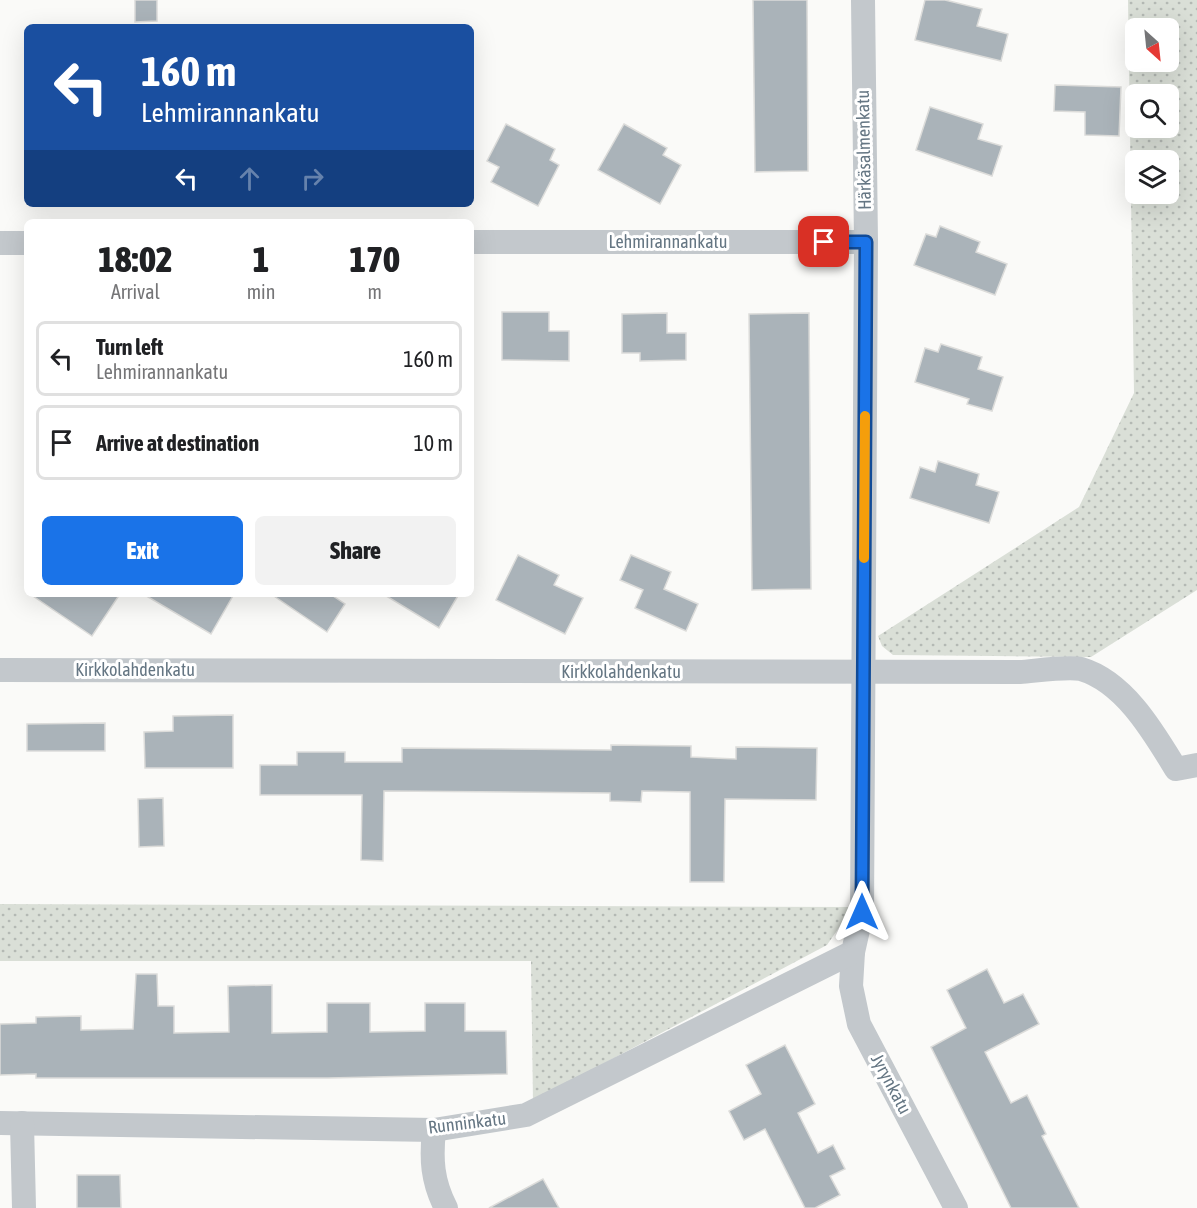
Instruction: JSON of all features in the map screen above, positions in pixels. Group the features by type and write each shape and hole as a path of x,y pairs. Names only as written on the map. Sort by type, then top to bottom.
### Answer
{"street":[{"name":"Härkäsalmenkatu","path":"853,952 862,912 866,242 863,0"},
{"name":"Lehmirannankatu","path":"474,242 866,242"},
{"path":"0,243 24,243"},
{"name":"Kirkkolahdenkatu","path":"0,670 1020,672 1080,669 1107,684 1140,711 1176,768 1197,765"},
{"name":"Runninkatu","path":"11,1123 434,1130 526,1115 853,952"},
{"name":"Jyrynkatu","path":"853,952 850,986 859,1024 956,1208"},
{"path":"11,1123 24,1208"},
{"path":"434,1130 430,1162 438,1192 446,1208"}],"shaded area":[{"path":"1128,0 1197,0 1197,590 1091,657 893,655 882,646 878,636 1079,507 1134,393 1131,204 1179,204 1179,150 1130,150 1130,138 1179,138 1179,84 1129,84 1129,72 1179,72 1179,18 1128,18"},
{"path":"0,904 853,907 827,945 533,1101 531,961 0,961"}],"building":[{"path":"135,0 157,0 157,21 135,22"},
{"path":"753,0 807,0 808,171 755,172"},
{"path":"925,0 945,0 982,9 977,26 1008,34 1001,61 915,40"},
{"path":"1055,85 1121,87 1119,136 1085,135 1085,112 1054,111"},
{"path":"930,107 983,124 978,139 1002,146 992,176 916,150"},
{"path":"506,124 555,149 550,160 559,165 538,206 491,182 499,167 487,161"},
{"path":"624,124 667,148 663,155 681,165 660,204 598,170"},
{"path":"940,226 980,242 976,252 1007,264 995,295 914,265 926,234 936,237"},
{"path":"502,312 549,312 549,331 569,331 569,361 502,360"},
{"path":"667,313 667,333 686,333 686,360 640,361 640,353 622,353 622,314"},
{"path":"809,313 811,589 752,590 749,314"},
{"path":"941,344 982,357 978,369 1003,377 992,411 967,404 969,399 915,382 925,348 938,352"},
{"path":"938,461 979,474 976,485 999,492 989,523 910,498 920,467 935,472"},
{"path":"518,555 559,575 554,585 583,598 565,634 496,600"},
{"path":"631,555 671,572 664,589 698,604 686,631 635,608 643,590 620,580"},
{"path":"34,597 118,597 92,636"},
{"path":"148,597 232,597 211,634"},
{"path":"275,597 334,597 345,604 327,632"},
{"path":"388,597 457,597 439,628"},
{"path":"233,715 233,768 145,768 144,732 173,731 173,716"},
{"path":"105,723 105,751 27,751 27,724"},
{"path":"611,745 691,746 691,757 736,759 736,747 817,748 816,800 725,799 724,882 690,882 690,792 642,791 641,802 610,801 610,793 384,791 383,861 361,860 362,795 260,795 260,765 297,765 297,752 345,752 345,762 402,762 402,748 611,750"},
{"path":"163,798 164,846 139,847 138,799"},
{"path":"987,969 1004,1003 1023,994 1039,1024 985,1052 1011,1103 1027,1095 1046,1134 1042,1136 1079,1208 1011,1208 931,1047 966,1028 947,990"},
{"path":"136,974 157,974 158,1006 174,1006 174,1033 229,1032 228,986 272,985 272,1033 327,1032 327,1003 370,1003 370,1032 425,1031 425,1003 465,1003 465,1031 506,1031 507,1074 328,1078 36,1078 36,1074 0,1075 0,1024 36,1023 36,1017 81,1016 81,1030 133,1029"},
{"path":"785,1045 815,1104 798,1113 818,1153 833,1145 845,1169 830,1176 840,1195 815,1208 805,1208 765,1129 744,1140 729,1111 761,1094 746,1065"},
{"path":"77,1175 120,1175 121,1208 77,1208"},
{"path":"543,1179 559,1208 489,1208"}],"slow traffic":[{"path":"864,558 865,416"}],"route":[{"path":"824,242 866,242 862,912"}]}
